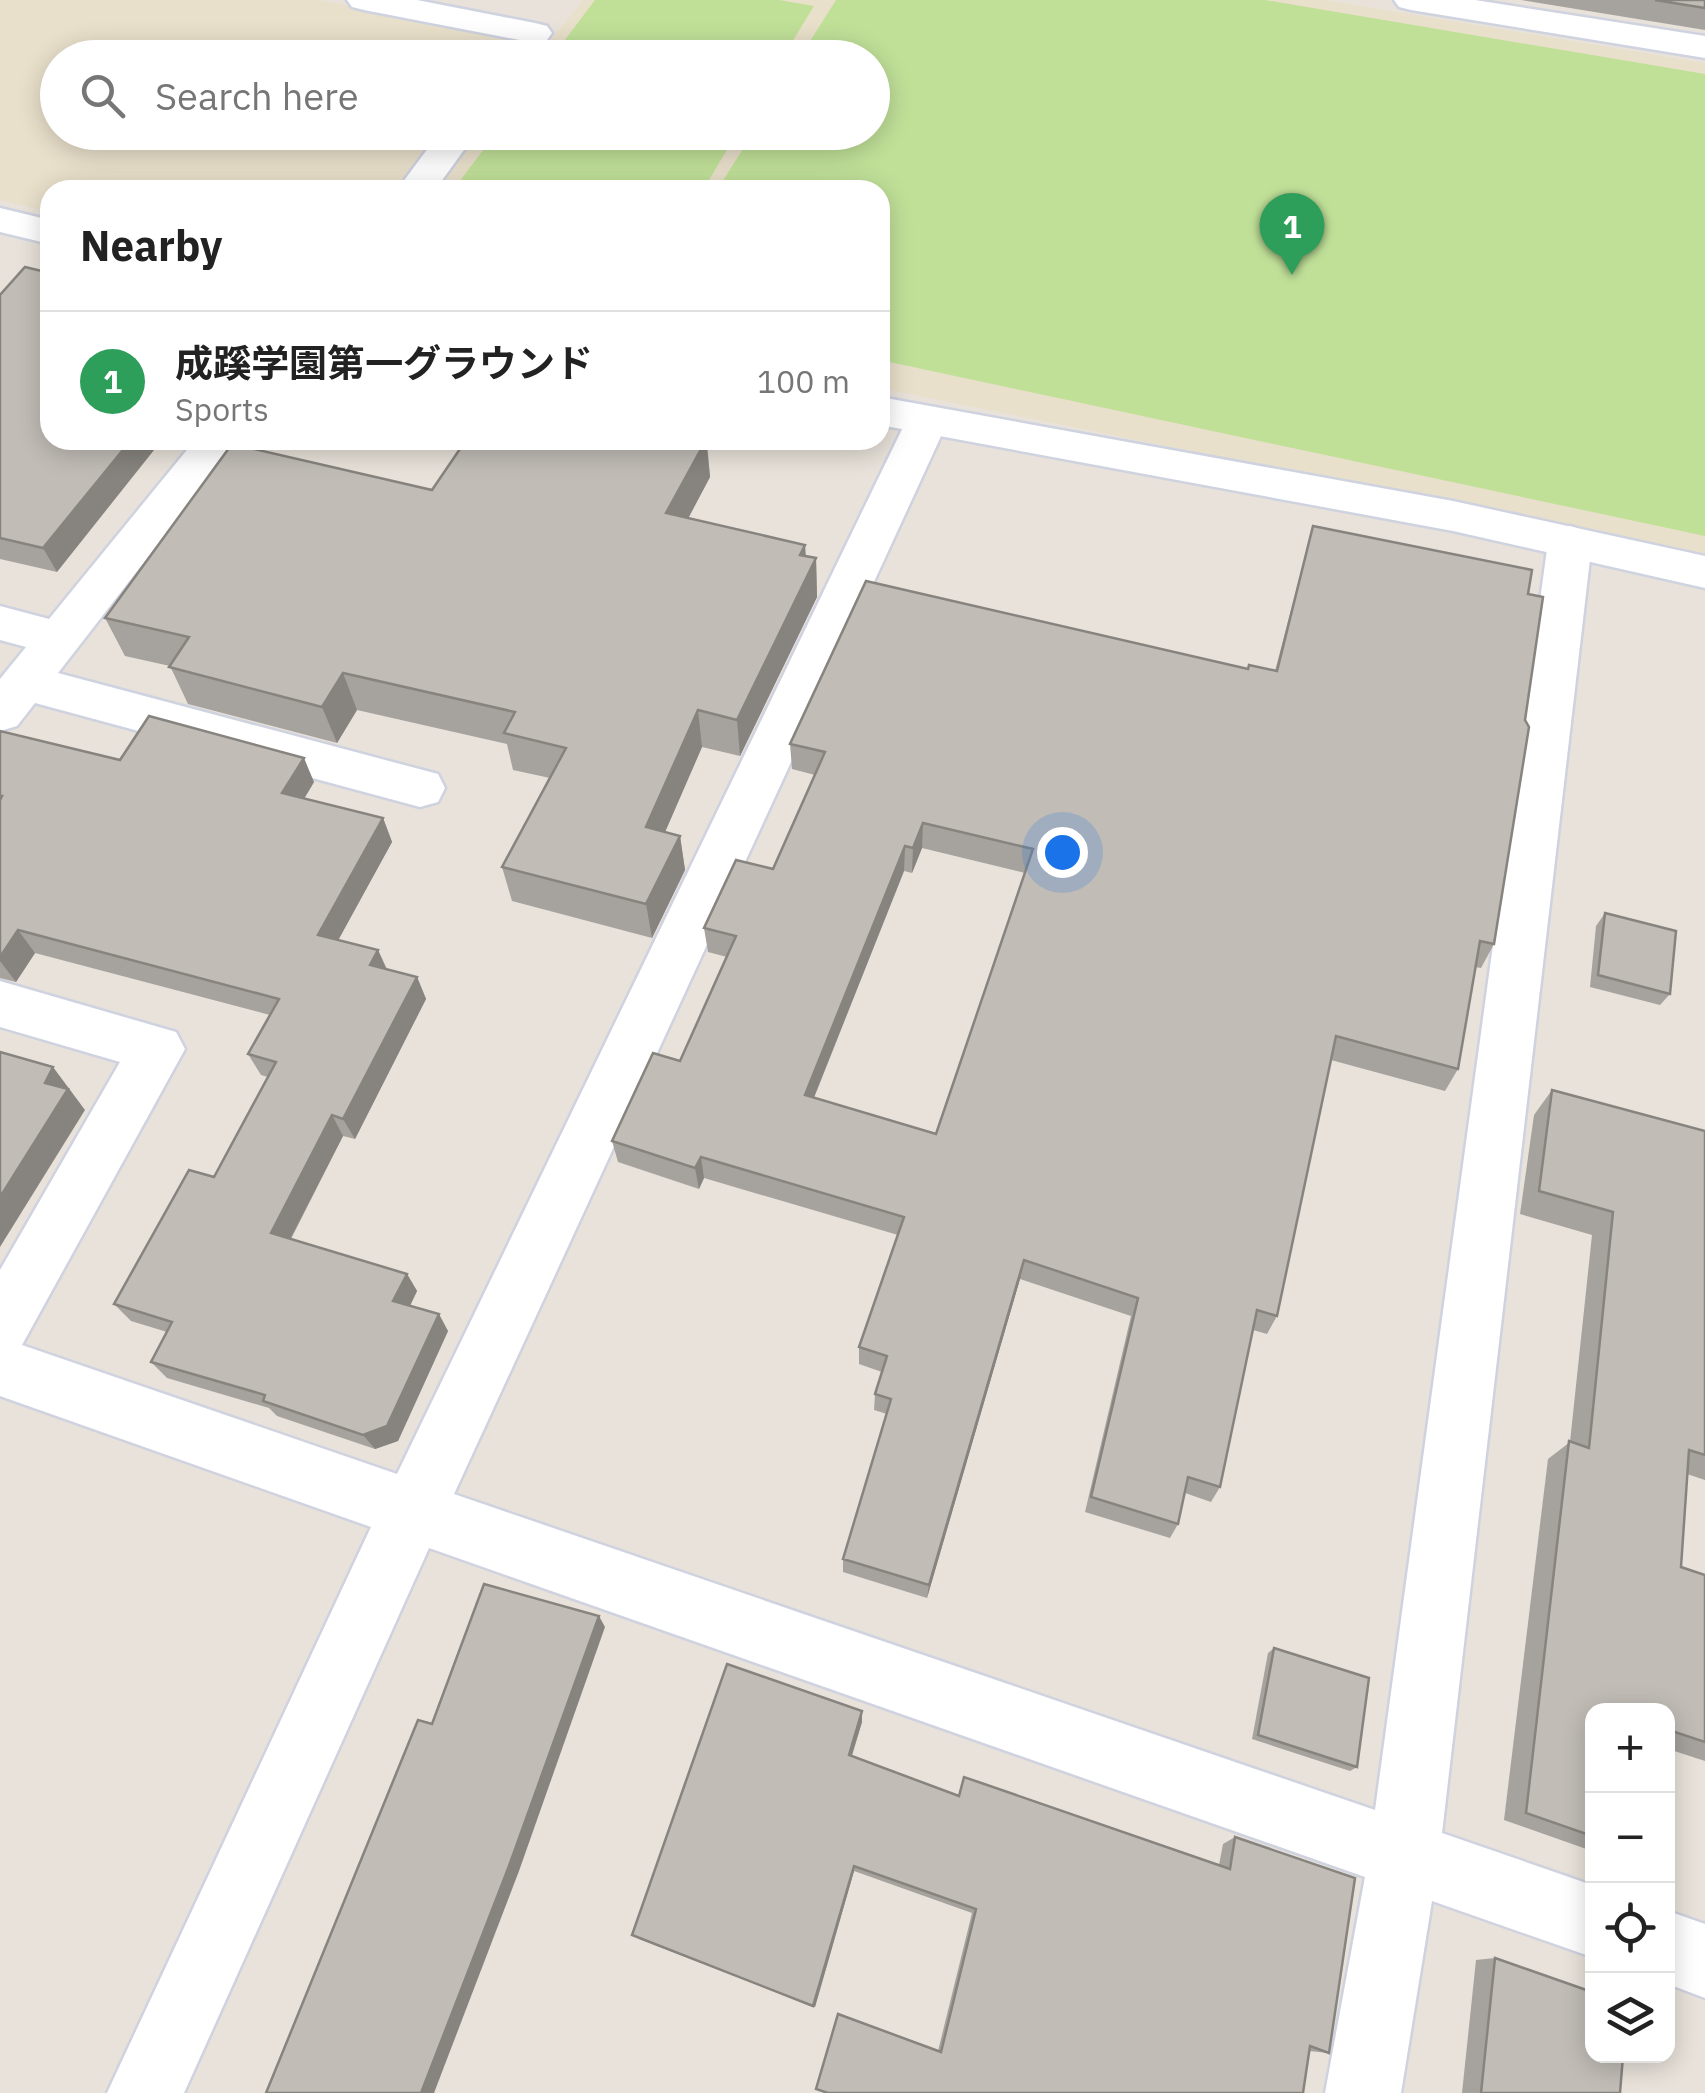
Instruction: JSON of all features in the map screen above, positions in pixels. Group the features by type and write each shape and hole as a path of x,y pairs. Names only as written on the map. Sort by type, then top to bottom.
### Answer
{"street":[{"path":"364,0 534,34"},
{"path":"1411,0 1705,48"},
{"path":"1655,40 1658,0"},
{"path":"424,180 446,150"},
{"path":"0,220 40,230"},
{"path":"890,445 903,416 1433,512 1705,572"},
{"path":"210,450 56,638 12,698 420,788"},
{"path":"144,2093 413,1510 888,450"},
{"path":"1363,2093 1404,1856 1570,542"},
{"path":"0,623 56,638"},
{"path":"0,1004 157,1049 0,1327"},
{"path":"0,1367 1585,1920"},
{"path":"1675,1950 1705,1961"}],"shaded area":[{"path":"0,0 320,0 527,40 40,40 40,150 890,150 890,40 551,40 583,0 1325,0 1705,63 1705,555 890,390 890,180 40,180 40,210 0,200"}],"green space":[{"path":"595,0 779,0 814,6 793,40 565,40"},
{"path":"836,0 1265,0 1705,74 1705,536 890,362 890,180 723,180 742,150 890,150 890,40 811,40"},
{"path":"483,150 727,150 709,180 460,180"}],"building":[{"path":"1655,0 1705,0 1705,8"},
{"path":"25,267 40,271 40,450 123,450 43,548 0,538 0,295"},
{"path":"228,450 258,450 432,490 459,450 701,450 666,513 805,545 800,555 816,558 737,720 698,710 646,827 680,836 646,904 502,867 566,748 504,733 515,712 343,673 322,707 169,667 189,637 105,618"},
{"path":"1313,526 1532,570 1528,594 1543,597 1525,720 1529,727 1494,944 1480,941 1458,1069 1336,1036 1277,1316 1257,1310 1220,1487 1188,1477 1178,1524 1091,1497 1138,1298 1024,1260 929,1585 843,1559 891,1399 875,1394 887,1356 859,1347 904,1217 701,1157 695,1168 612,1141 653,1053 680,1061 736,936 704,928 736,860 773,869 825,752 790,744 866,581 1248,669 1249,665 1277,671","holes":["923,823 1033,849 936,1134 805,1095 905,846 913,848"]},
{"path":"149,716 304,758 282,793 383,818 318,935 378,950 370,965 417,977 343,1119 332,1115 271,1233 407,1274 393,1301 439,1314 387,1426 363,1435 263,1401 265,1395 151,1362 172,1322 114,1304 189,1170 214,1177 276,1062 248,1054 279,999 18,930 0,957 0,731 120,760"},
{"path":"1605,913 1676,931 1670,994 1598,975"},
{"path":"0,1052 53,1067 45,1083 68,1089 0,1197"},
{"path":"1552,1090 1705,1131 1705,1455 1689,1450 1681,1567 1705,1575 1705,1742 1675,1732 1675,1703 1585,1703 1585,1834 1526,1813 1569,1441 1589,1448 1613,1212 1539,1191"},
{"path":"484,1584 599,1616 509,1866 421,2093 266,2093 418,1720 432,1724"},
{"path":"1274,1648 1369,1678 1357,1767 1258,1735"},
{"path":"727,1664 862,1711 849,1755 959,1796 964,1777 1230,1869 1235,1837 1355,1878 1329,2053 1310,2046 1303,2093 828,2093 816,2089 838,2014 941,2052 976,1909 854,1866 813,2006 632,1935"},
{"path":"1495,1958 1585,1990 1585,2063 1622,2063 1620,2093 1481,2093"}],"place":[{"name":"成蹊学園第一グラウンド","path":"1292,275"}]}
